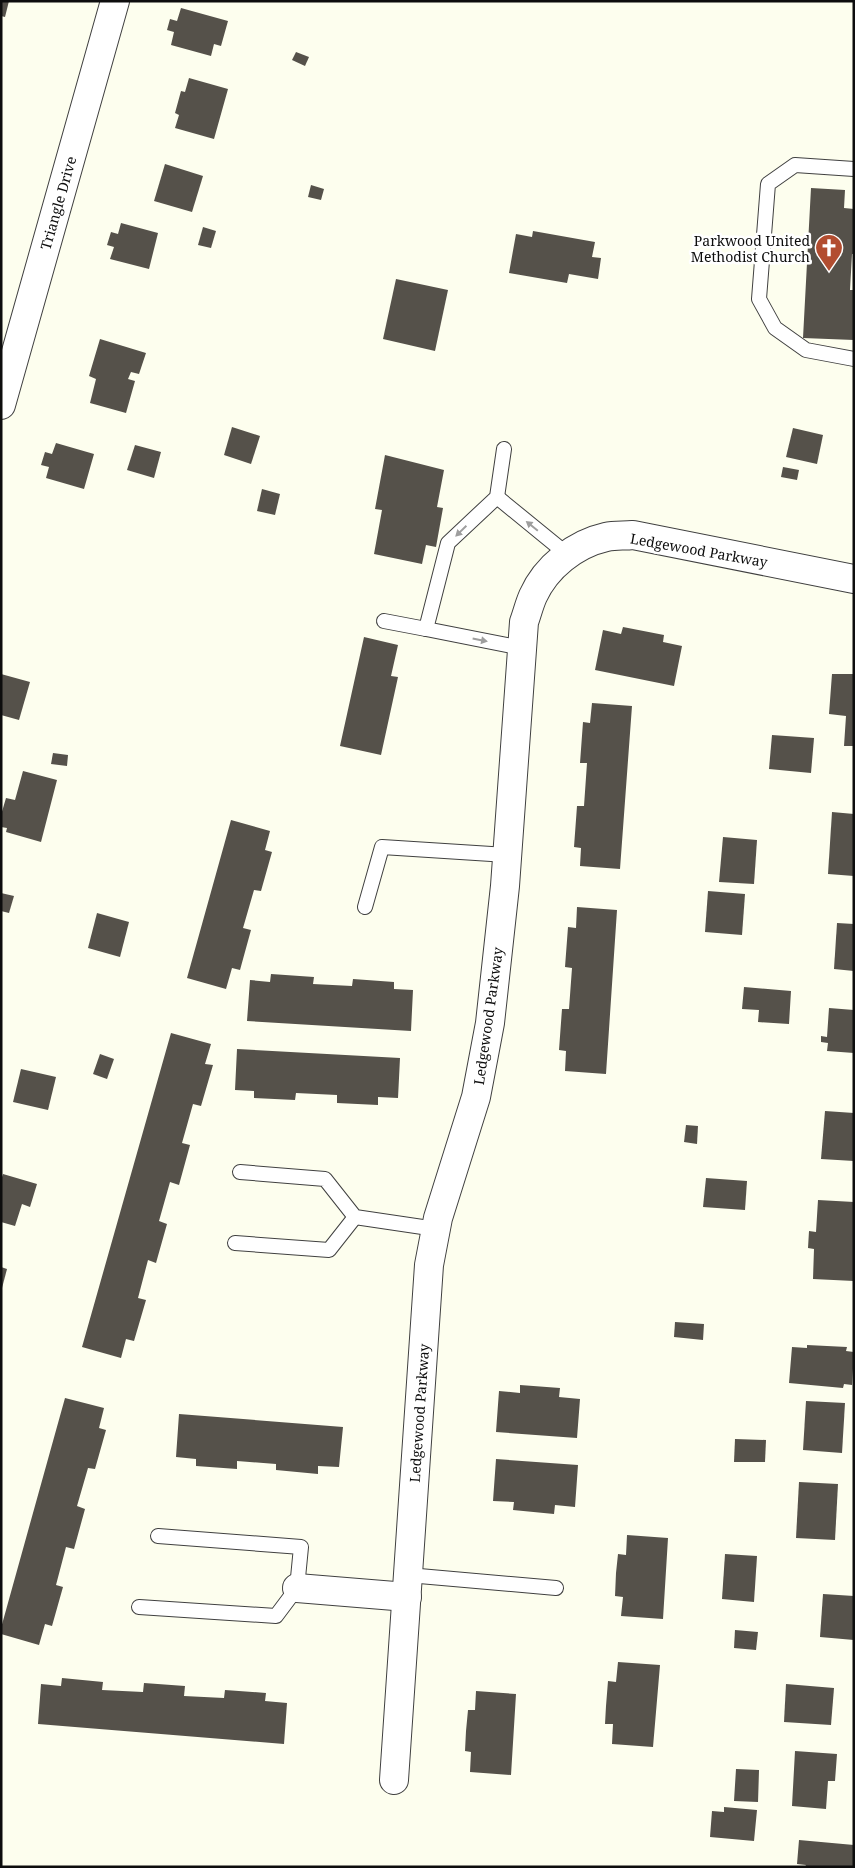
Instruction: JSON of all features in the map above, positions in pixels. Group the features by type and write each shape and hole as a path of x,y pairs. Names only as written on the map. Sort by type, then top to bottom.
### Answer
{"street":[{"name":"Triangle Drive","path":"1,404 115,1"},
{"name":"Ledgewood Parkway","path":"394,1780 429,1265 436,1229 476,1097 490,1023 507,855 524,622 532,597 543,578 558,562 583,544 608,537 633,535 854,579"},
{"path":"297,1588 408,1586"}],"lane":[{"path":"854,169 794,165 768,184 759,298 775,328 806,350 854,359"},
{"path":"426,629 448,543 496,497 504,449"},
{"path":"496,497 568,555"},
{"path":"384,621 522,648"},
{"path":"365,907 382,847 507,855"},
{"path":"240,1172 325,1179 356,1217 436,1229"},
{"path":"235,1243 329,1250 356,1217"},
{"path":"139,1607 276,1616 297,1588 301,1547 158,1536"},
{"path":"408,1586 556,1588"}],"building":[{"path":"1,1 9,1 5,17 1,16"},
{"path":"181,8 228,21 221,46 214,44 211,56 171,45 174,32 167,30 170,19 177,21"},
{"path":"296,52 309,57 305,66 292,60"},
{"path":"189,78 228,89 214,139 175,128 179,115 175,113 181,91 185,92"},
{"path":"165,164 203,176 192,212 154,201"},
{"path":"311,185 324,189 321,200 308,197"},
{"name":"Parkwood United Methodist Church","path":"811,188 845,190 844,208 854,209 854,254 852,254 850,290 854,290 854,340 803,338"},
{"path":"121,223 158,233 149,269 110,259 114,247 107,245 111,232 118,234"},
{"path":"203,227 216,231 211,248 198,245"},
{"path":"533,231 595,242 592,257 601,258 598,279 569,274 567,283 509,273 516,234 532,237"},
{"path":"396,279 448,290 435,351 383,339"},
{"path":"100,339 146,353 139,374 131,372 128,379 135,381 126,413 90,403 96,379 89,376"},
{"path":"232,427 260,436 251,464 224,455"},
{"path":"793,428 823,435 817,464 786,457"},
{"path":"56,443 94,454 84,489 46,478 49,467 41,465 45,452 52,454"},
{"path":"135,445 161,452 154,478 127,470"},
{"path":"385,455 444,470 437,507 443,508 436,547 426,545 422,564 374,554 382,510 375,509"},
{"path":"783,467 799,470 797,480 781,477"},
{"path":"262,489 280,494 275,515 257,511"},
{"path":"623,627 664,635 663,642 682,646 674,686 595,670 603,630 621,634"},
{"path":"364,637 398,645 391,676 398,677 381,755 340,746"},
{"path":"1,674 30,682 19,720 1,715"},
{"path":"832,674 854,674 854,746 844,746 846,716 829,714"},
{"path":"592,703 632,706 620,869 580,866 581,848 574,847 577,806 584,806 587,763 580,763 583,722 590,723"},
{"path":"772,735 814,738 811,773 769,769"},
{"path":"53,753 68,755 67,766 51,764"},
{"path":"23,771 57,780 41,842 6,832 7,828 1,827 1,815 6,798 15,800"},
{"path":"832,812 854,814 854,876 828,874"},
{"path":"231,820 270,831 265,850 272,852 261,891 254,890 243,928 251,930 240,970 232,968 226,989 187,978"},
{"path":"723,837 757,840 754,884 719,882"},
{"path":"708,891 745,894 742,935 705,932"},
{"path":"1,893 14,896 9,913 1,911"},
{"path":"577,907 617,910 606,1074 565,1071 566,1051 559,1050 562,1009 569,1009 572,968 565,967 568,927 576,928"},
{"path":"97,913 129,922 120,957 88,948"},
{"path":"837,923 854,924 854,971 834,969"},
{"path":"271,974 314,977 313,984 352,986 353,979 394,982 394,989 413,990 411,1031 247,1021 250,980 270,982"},
{"path":"744,987 791,991 789,1024 758,1022 759,1010 742,1009"},
{"path":"829,1008 854,1010 854,1053 827,1051 828,1043 821,1042 821,1036 827,1037"},
{"path":"171,1033 211,1044 205,1064 213,1065 201,1106 193,1104 182,1143 190,1145 179,1185 170,1182 159,1221 167,1224 156,1263 148,1260 138,1298 146,1300 134,1341 126,1339 121,1358 82,1347"},
{"path":"237,1049 400,1058 398,1098 378,1097 378,1105 337,1103 337,1095 296,1093 295,1100 254,1098 254,1091 235,1090"},
{"path":"100,1054 114,1059 107,1079 93,1074"},
{"path":"21,1069 56,1077 48,1110 13,1102"},
{"path":"825,1111 854,1113 854,1161 821,1159"},
{"path":"686,1125 698,1126 697,1144 684,1142"},
{"path":"3,1174 37,1184 30,1207 22,1204 15,1226 1,1222 1,1180"},
{"path":"706,1178 747,1181 745,1210 703,1207"},
{"path":"818,1200 854,1202 854,1281 813,1279 814,1249 808,1248 809,1231 816,1232"},
{"path":"1,1267 7,1269 2,1288 1,1287"},
{"path":"675,1322 704,1324 703,1340 674,1337"},
{"path":"807,1345 847,1347 846,1351 854,1352 852,1385 844,1384 843,1388 789,1383 792,1347 807,1348"},
{"path":"520,1385 560,1388 559,1397 580,1399 577,1438 496,1432 499,1391 520,1393"},
{"path":"65,1398 104,1408 99,1428 106,1430 95,1469 88,1468 77,1506 85,1509 74,1549 66,1547 56,1585 63,1587 52,1626 45,1624 39,1645 1,1634 1,1628"},
{"path":"806,1401 845,1403 842,1453 803,1450"},
{"path":"179,1414 343,1427 339,1467 318,1466 318,1474 276,1470 276,1464 237,1461 237,1469 196,1466 196,1459 176,1457"},
{"path":"735,1439 766,1440 765,1462 734,1462"},
{"path":"496,1459 578,1465 575,1507 555,1505 554,1514 513,1510 514,1502 493,1501"},
{"path":"799,1482 838,1484 835,1540 796,1538"},
{"path":"627,1535 668,1538 663,1619 621,1616 623,1597 615,1596 616,1573 618,1554 626,1555"},
{"path":"725,1554 757,1556 754,1602 722,1599"},
{"path":"823,1594 854,1596 854,1640 820,1637"},
{"path":"735,1630 758,1632 756,1650 734,1648"},
{"path":"618,1662 660,1665 653,1747 612,1744 613,1724 605,1724 606,1706 608,1681 616,1682"},
{"path":"62,1678 103,1682 102,1690 143,1692 144,1683 185,1686 184,1696 224,1698 225,1690 266,1693 265,1701 287,1703 284,1744 38,1724 41,1684 61,1686"},
{"path":"786,1684 834,1688 831,1725 784,1722"},
{"path":"476,1691 516,1694 511,1775 470,1772 471,1752 465,1751 466,1731 468,1710 475,1710"},
{"path":"795,1751 837,1754 835,1781 828,1781 826,1809 792,1806"},
{"path":"736,1769 759,1770 758,1802 734,1801"},
{"path":"724,1807 757,1810 754,1841 710,1837 712,1811 724,1812"},
{"path":"799,1840 854,1845 854,1867 805,1867 806,1865 797,1864"}],"place":[{"name":"Parkwood United Methodist Church","path":"829,272"}]}
